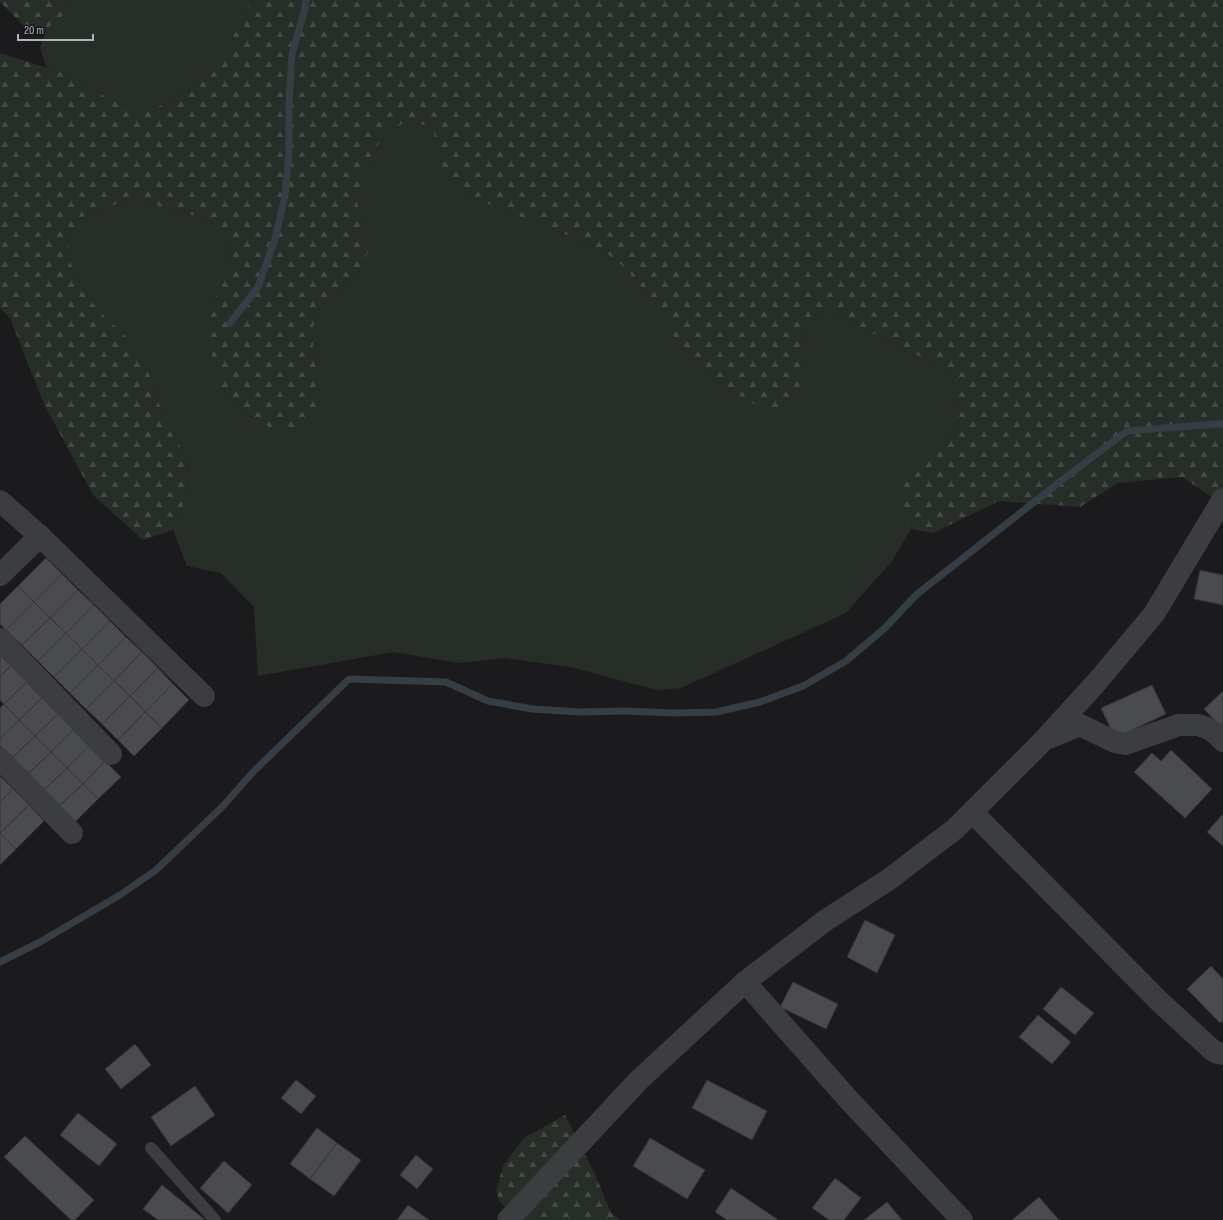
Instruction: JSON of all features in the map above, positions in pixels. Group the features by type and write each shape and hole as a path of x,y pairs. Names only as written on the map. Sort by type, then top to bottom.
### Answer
{"street":[{"path":"508,1220 639,1080 746,982 826,920 888,880 955,829 1045,739 1096,683 1154,614 1223,499"},
{"path":"0,501 40,536 204,696"},
{"path":"0,575 40,536"},
{"path":"0,639 111,754"},
{"path":"1045,739 1080,725 1115,742 1125,744 1179,725 1198,725 1215,733 1223,741"},
{"path":"0,759 72,833"},
{"path":"972,812 1158,1002 1211,1049 1217,1053 1223,1054"},
{"path":"746,982 848,1099 962,1220"}],"lane":[{"path":"151,1148 216,1220"}],"green space":[{"path":"0,0 69,0 63,15 46,30 24,26 0,2"},
{"path":"69,0 251,0 246,13 224,53 193,86 156,108 133,108 110,100 69,75 47,68 40,48 46,30 63,15"},
{"path":"251,0 1223,0 1223,520 1212,497 1182,477 1118,483 1080,507 999,501 933,533 911,529 900,508 902,484 946,441 959,421 958,398 951,374 932,361 911,353 830,311 806,323 799,394 784,412 762,408 722,385 703,370 671,332 660,309 626,269 609,255 567,235 477,200 458,190 444,173 432,126 404,123 384,135 372,155 357,202 369,251 353,282 332,296 317,312 312,333 317,379 317,405 307,425 284,434 257,421 235,406 220,385 208,339 208,314 227,268 232,246 220,227 201,217 134,199 85,214 70,234 68,256 77,278 89,299 105,317 125,335 139,354 149,374 164,418 177,440 187,462 189,488 173,530 143,540 93,495 44,404 10,318 0,308 0,53 69,75 110,100 133,108 156,108 193,86 224,53 246,13"},
{"path":"404,123 432,126 439,149 458,190 477,200 567,235 609,255 626,269 660,309 671,332 703,370 722,385 743,398 799,394 806,323 830,311 911,353 932,361 951,374 958,398 959,421 946,441 929,458 900,508 911,529 892,561 846,613 681,688 657,690 570,667 505,658 459,663 394,652 258,676 254,607 221,573 187,566 173,530 189,488 187,462 177,440 164,418 149,374 89,299 77,278 68,256 70,234 85,214 134,199 201,217 220,227 232,246 227,268 208,314 208,339 220,385 235,406 257,421 317,405 317,379 312,333 317,312 332,296 353,282 369,251 357,202 372,155 384,135"},
{"path":"565,1115 594,1172 611,1213 620,1220 520,1220 500,1202 496,1191 503,1166 524,1138"}],"building":[{"path":"46,558 62,574 34,602 18,586"},
{"path":"1200,570 1223,575 1223,605 1194,599"},
{"path":"62,574 78,590 50,618 34,602"},
{"path":"18,586 34,602 6,630 0,624 0,604"},
{"path":"78,590 94,605 66,633 50,618"},
{"path":"34,602 50,618 22,645 6,630"},
{"path":"94,605 110,621 82,649 66,633"},
{"path":"50,618 66,633 38,661 22,645"},
{"path":"110,621 126,637 98,665 82,649"},
{"path":"66,633 82,649 54,677 38,661"},
{"path":"126,637 142,652 114,681 98,665"},
{"path":"82,649 98,665 70,693 54,677"},
{"path":"142,652 158,668 130,696 114,681"},
{"path":"0,655 11,666 0,676"},
{"path":"98,665 114,681 86,709 70,693"},
{"path":"11,666 27,682 4,704 0,700 0,676"},
{"path":"158,668 173,684 145,712 130,696"},
{"path":"114,681 130,696 102,724 86,709"},
{"path":"27,682 42,698 19,720 4,704"},
{"path":"173,684 189,700 162,728 145,712"},
{"path":"1152,685 1166,714 1115,738 1101,708"},
{"path":"1223,691 1223,729 1204,709"},
{"path":"130,696 145,712 118,740 102,724"},
{"path":"42,698 58,714 35,736 19,720"},
{"path":"4,704 19,720 0,739 0,708"},
{"path":"145,712 162,728 134,756 118,740"},
{"path":"58,714 74,729 51,752 35,736"},
{"path":"19,720 35,736 12,758 0,746 0,739"},
{"path":"74,729 90,745 67,768 51,752"},
{"path":"35,736 51,752 28,774 12,758"},
{"path":"90,745 105,761 83,784 67,768"},
{"path":"1171,750 1212,789 1185,818 1134,772 1152,753 1161,761"},
{"path":"51,752 67,768 44,790 28,774"},
{"path":"105,761 121,777 98,799 83,784"},
{"path":"67,768 83,784 59,806 44,790"},
{"path":"0,776 13,789 0,802"},
{"path":"83,784 98,799 75,822 59,806"},
{"path":"13,789 29,805 0,833 0,802"},
{"path":"29,805 44,821 16,849 0,833"},
{"path":"1223,814 1223,846 1207,832"},
{"path":"0,833 16,849 0,865"},
{"path":"865,920 895,935 877,973 847,957"},
{"path":"1211,966 1223,979 1223,1021 1220,1023 1187,989"},
{"path":"793,982 838,1004 826,1029 780,1007"},
{"path":"1061,987 1094,1013 1075,1035 1043,1009"},
{"path":"1038,1015 1071,1042 1052,1064 1019,1037"},
{"path":"135,1044 151,1065 121,1089 105,1069"},
{"path":"296,1080 316,1096 301,1114 281,1098"},
{"path":"707,1080 767,1111 752,1140 692,1108"},
{"path":"195,1086 215,1115 171,1146 151,1117"},
{"path":"78,1113 117,1144 99,1166 60,1135"},
{"path":"317,1128 337,1143 310,1179 290,1164"},
{"path":"25,1136 94,1200 75,1220 71,1220 4,1157"},
{"path":"650,1138 705,1170 687,1199 633,1166"},
{"path":"337,1143 361,1160 334,1196 310,1179"},
{"path":"416,1155 433,1169 417,1189 400,1175"},
{"path":"224,1161 252,1185 228,1213 200,1188"},
{"path":"835,1178 861,1198 844,1220 829,1220 812,1208"},
{"path":"162,1185 204,1219 158,1220 143,1209"},
{"path":"731,1188 777,1220 727,1220 715,1212"},
{"path":"1039,1197 1059,1220 1012,1220"},
{"path":"887,1202 902,1220 864,1220"},
{"path":"408,1205 429,1220 397,1220"}],"waterway":[{"path":"230,323 258,287 275,239 285,196 289,151 289,102 292,54 306,0"},
{"path":"0,962 40,942 120,895 156,870 222,807 253,772 349,679 446,682 488,701 532,709 580,712 716,712 760,702 803,686 846,661 885,628 916,595 1127,431 1223,424"}]}
